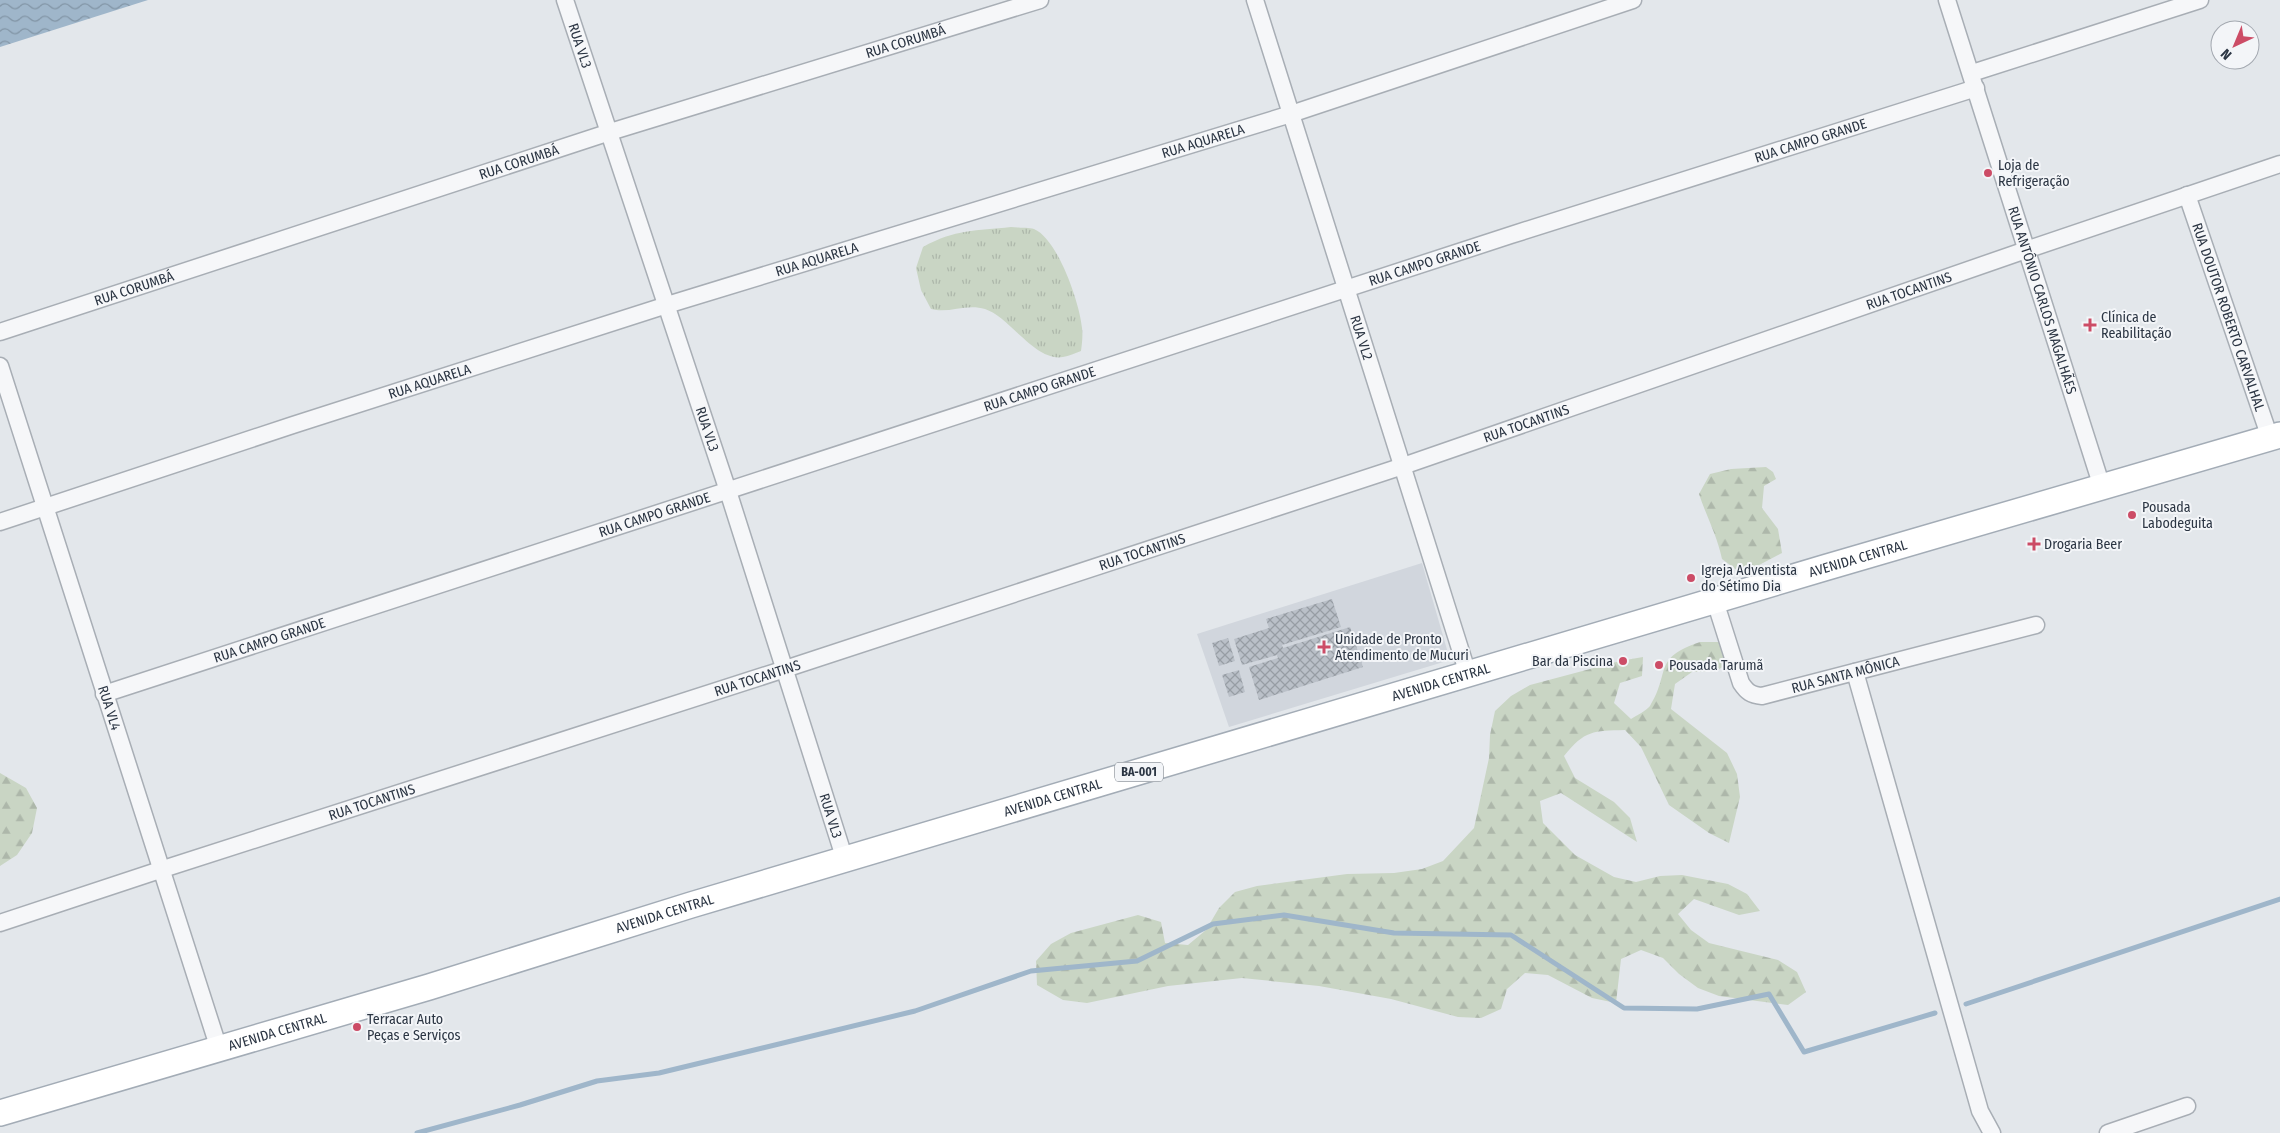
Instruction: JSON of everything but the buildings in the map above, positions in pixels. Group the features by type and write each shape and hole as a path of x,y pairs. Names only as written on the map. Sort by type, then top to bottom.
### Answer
{"main road":[{"name":"AVENIDA CENTRAL","path":"0,1113 1468,674 2275,437"}],"street":[{"name":"RUA VL3","path":"565,0 728,490 844,860"},
{"name":"RUA CORUMBÁ","path":"0,332 610,132 1040,0"},
{"name":"RUA VL2","path":"1255,0 1468,674"},
{"name":"RUA AQUARELA","path":"0,522 667,305 1290,114 1633,0"},
{"name":"RUA ANTÔNIO CARLOS MAGALHÃES","path":"1947,0 2102,487"},
{"name":"RUA CAMPO GRANDE","path":"104,694 1345,289 1974,81 2200,0"},
{"name":"RUA TOCANTINS","path":"0,923 785,670 1403,466 2280,164"},
{"name":"RUA DOUTOR ROBERTO CARVALHAL","path":"2188,195 2275,437"},
{"name":"RUA VL4","path":"0,366 218,1049"},
{"name":"RUA SANTA MÔNICA","path":"1715,601 1737,673 1747,691 1753,695 1762,696 2036,625"},
{"path":"1855,672 1980,1111 1992,1133"},
{"path":"2108,1133 2187,1106"}],"shaded area":[{"name":"Unidade de Pronto Atendimento de Mucuri","path":"1422,563 1450,660 1229,727 1197,634"}],"green space":[{"path":"1011,227 1034,229 1043,235 1059,258 1077,304 1082,334 1081,351 1063,357 1053,357 1043,353 1004,321 985,309 978,307 944,310 931,309 921,290 916,268 923,247 956,234"},
{"path":"1766,467 1773,472 1776,479 1764,486 1762,508 1778,529 1782,553 1742,574 1722,559 1715,534 1699,494 1710,474 1731,469"},
{"path":"1700,642 1723,642 1734,660 1716,671 1692,672 1675,684 1671,709 1727,753 1737,774 1740,797 1729,843 1709,833 1669,805 1641,747 1625,730 1590,734 1578,741 1564,756 1575,778 1614,802 1630,818 1637,842 1561,793 1540,801 1543,823 1575,855 1614,877 1636,882 1660,876 1682,875 1728,884 1747,894 1760,911 1739,915 1694,899 1678,914 1691,930 1709,943 1778,960 1797,972 1806,992 1788,1005 1719,996 1698,988 1679,974 1663,958 1641,950 1621,959 1616,1003 1592,998 1548,975 1525,973 1507,989 1501,1009 1481,1018 1458,1017 1391,999 1319,986 1242,978 1168,986 1087,1003 1063,1000 1037,985 1036,961 1051,944 1071,933 1138,915 1161,922 1165,943 1188,945 1206,930 1219,908 1235,892 1257,886 1347,874 1394,873 1422,869 1443,861 1474,828 1489,758 1490,735 1495,711 1511,696 1530,685 1620,661 1643,657 1642,676 1620,683 1614,703 1631,719 1650,706 1669,660 1685,648"},
{"path":"0,773 26,788 37,808 32,833 17,855 0,866"}],"water":[{"path":"0,0 148,0 0,47"}],"waterway":[{"path":"1966,1004 2280,899"},
{"path":"417,1133 520,1105 597,1081 659,1073 915,1011 1031,971 1137,961 1213,924 1284,915 1394,933 1511,935 1624,1008 1697,1009 1769,994 1804,1052 1935,1013"}],"place":[{"name":"Loja de Refrigeração","path":"1988,173"},
{"name":"Clínica de Reabilitação","path":"2090,325"},
{"name":"Pousada Labodeguita","path":"2132,515"},
{"name":"Drogaria Beer","path":"2034,544"},
{"name":"Igreja Adventista do Sétimo Dia","path":"1691,578"},
{"name":"Unidade de Pronto Atendimento de Mucuri","path":"1324,647"},
{"name":"Bar da Piscina","path":"1623,661"},
{"name":"Pousada Tarumã","path":"1659,665"},
{"name":"Terracar Auto Peças e Serviços","path":"357,1027"}]}
